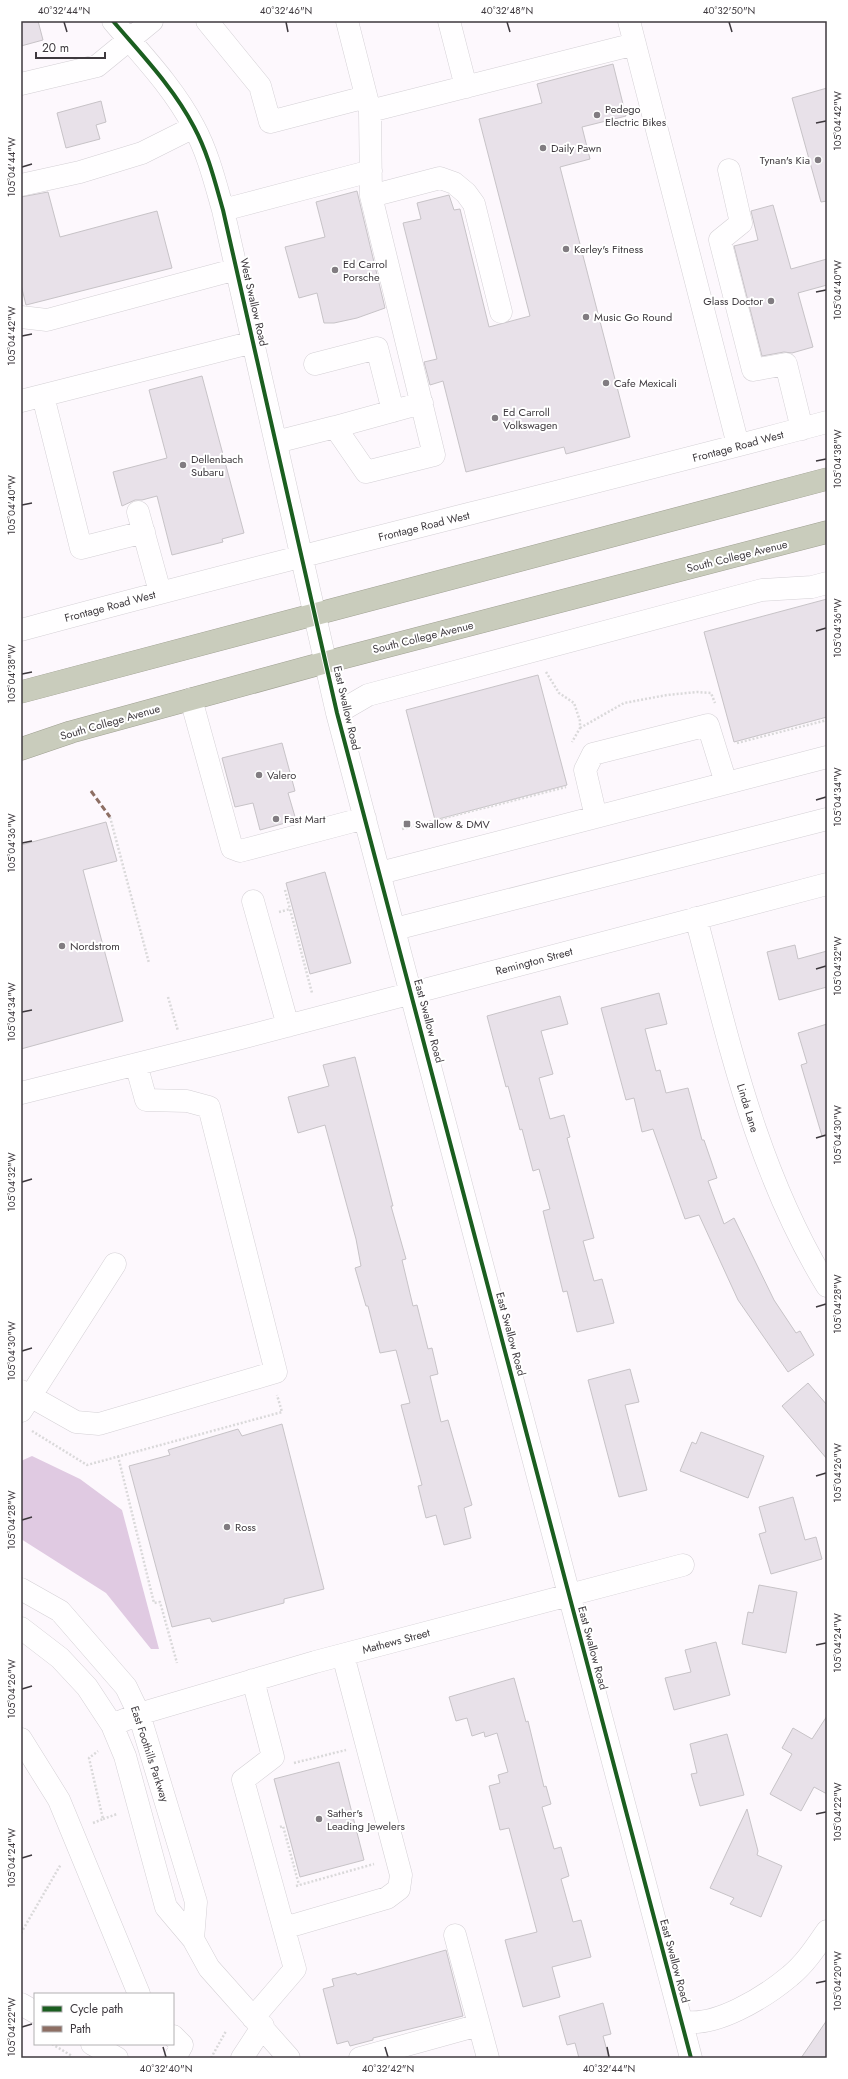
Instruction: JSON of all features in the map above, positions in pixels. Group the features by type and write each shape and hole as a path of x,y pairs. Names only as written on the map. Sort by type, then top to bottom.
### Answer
{"highway":[{"path":"21,692 827,479"},
{"name":"South College Avenue","path":"21,749 71,732 327,662 827,532"}],"street":[{"name":"West Swallow Road","path":"113,21 176,97 194,127 207,154 224,210 316,615"},
{"path":"21,84 97,66 152,21"},
{"path":"208,21 260,86 270,122 466,87 635,44"},
{"path":"335,427 366,472 434,455 371,196 368,104 347,21"},
{"path":"449,21 466,87"},
{"path":"629,21 738,445"},
{"path":"21,185 80,172 142,153 194,127"},
{"path":"729,170 741,223 720,240 753,370 786,364 802,429"},
{"path":"224,210 371,171"},
{"path":"371,196 440,178 454,183 466,193 474,204 501,312"},
{"path":"21,317 47,320 237,269"},
{"path":"21,401 254,342"},
{"path":"316,364 377,348 393,411"},
{"path":"43,396 81,548 141,522 160,592"},
{"path":"276,442 422,403"},
{"name":"Frontage Road West","path":"21,630 160,592 827,422"},
{"path":"337,714 368,695 762,590 812,587 827,583"},
{"name":"East Swallow Road","path":"316,615 337,714 412,993 691,2058"},
{"path":"191,699 232,848 240,852 365,818"},
{"path":"596,817 585,770 593,754 708,725 726,783"},
{"path":"380,873 827,757"},
{"path":"395,929 827,819"},
{"name":"Remington Street","path":"21,1093 288,1026 827,884"},
{"path":"253,901 288,1026"},
{"name":"Linda Lane","path":"696,918 742,1093 761,1150 791,1219 827,1286"},
{"path":"115,1264 25,1407 76,1422 100,1424 276,1372 209,1107 187,1101 146,1100 136,1064"},
{"name":"Mathews Street","path":"112,1725 139,1714 253,1680 569,1594 683,1565"},
{"name":"East Foothills Parkway","path":"21,1589 60,1610 126,1688 139,1714 196,1902 193,1939"},
{"path":"21,1628 60,1658 82,1681 112,1725 125,1756 166,1907 193,1939 209,1968 289,2058"},
{"path":"284,1928 387,1898 398,1889 401,1875 343,1655"},
{"path":"242,2058 258,2022 295,1969 243,1780 273,1757 253,1680"},
{"path":"21,1739 59,1800 139,1993"},
{"path":"681,2021 691,2024 718,2017 744,2007 769,1992 791,1976 815,1950 827,1931"},
{"path":"455,1935 488,2058"},
{"path":"21,2004 34,2011"},
{"path":"360,2058 479,2024"},
{"path":"174,2037 182,2045 175,2058"},
{"path":"94,2045 117,2058"}],"path":[{"path":"544,670 559,693 574,703 580,721 580,728 570,745"},
{"path":"730,744 827,720"},
{"path":"402,829 572,785"},
{"path":"110,817 149,963"},
{"path":"285,890 312,993"},
{"path":"168,997 178,1034"},
{"path":"25,1407 87,1465 282,1412 276,1390"},
{"path":"118,1456 154,1603 160,1602 177,1663"},
{"path":"287,1765 347,1750 349,1758"},
{"path":"98,1751 89,1758 103,1819"},
{"path":"90,1824 113,1815"},
{"path":"21,1933 64,1859"},
{"path":"292,1887 378,1863"},
{"path":"211,2058 226,2031"},
{"path":"54,2045 76,2058"}],"shaded area":[{"path":"32,1456 80,1479 122,1510 159,1649 151,1649 106,1593 21,1539 21,1461"}],"building":[{"path":"21,21 38,21 43,40 21,46"},
{"path":"613,64 626,116 582,127 590,159 560,167 630,437 566,454 564,447 466,472 443,381 430,385 424,362 437,359 403,223 421,219 417,203 449,195 454,210 460,209 489,327 530,316 479,119 542,103 537,84"},
{"name":"Tynan's Kia","path":"827,88 827,201 821,202 792,98"},
{"path":"101,101 106,122 96,125 100,139 66,148 57,113"},
{"name":"Ed Carrol Porsche","path":"357,191 385,308 357,318 334,323 324,323 317,293 299,298 285,247 325,237 316,202"},
{"path":"48,192 60,237 157,211 172,268 26,305 21,285 21,197"},
{"name":"Glass Doctor","path":"773,205 791,269 827,259 827,285 798,293 813,347 792,353 784,352 762,356 734,246 758,240 751,211"},
{"name":"Dellenbach Subaru","path":"202,376 244,533 222,539 223,542 172,555 157,496 142,500 135,500 122,506 113,472 167,458 149,390"},
{"path":"827,599 827,717 734,742 704,632"},
{"path":"538,675 567,785 435,820 406,710"},
{"name":"Valero","path":"282,743 295,791 288,793 296,820 260,830 253,803 235,807 222,758"},
{"name":"Nordstrom","path":"106,822 117,861 83,870 123,1021 21,1049 21,845"},
{"path":"325,872 351,963 310,974 286,883"},
{"path":"795,945 798,959 827,951 827,987 779,1000 767,952"},
{"path":"659,993 667,1024 645,1029 656,1071 660,1070 666,1093 688,1088 702,1140 704,1140 717,1178 708,1181 724,1224 734,1218 774,1300 796,1333 800,1331 814,1355 788,1372 738,1300 699,1215 685,1219 653,1129 642,1132 634,1098 626,1100 601,1008"},
{"path":"560,996 568,1024 541,1031 553,1074 539,1078 550,1119 564,1115 570,1137 567,1138 594,1238 583,1241 594,1281 602,1279 614,1323 577,1332 567,1291 563,1292 543,1211 550,1209 539,1169 533,1171 522,1129 520,1130 508,1086 506,1087 487,1016"},
{"path":"827,1024 827,1136 822,1136 801,1065 807,1063 798,1033"},
{"path":"355,1057 393,1206 391,1206 406,1259 402,1260 413,1306 417,1305 428,1349 432,1348 438,1374 430,1376 441,1422 448,1420 472,1505 464,1508 471,1538 444,1545 436,1515 426,1518 418,1486 422,1485 401,1405 410,1403 396,1350 380,1353 368,1306 366,1306 355,1268 361,1266 356,1239 325,1125 298,1133 288,1097 329,1086 323,1065"},
{"path":"630,1369 639,1402 625,1405 647,1490 619,1497 588,1380"},
{"path":"808,1383 827,1405 827,1459 782,1406"},
{"name":"Ross","path":"282,1424 324,1589 284,1599 284,1603 212,1622 210,1618 172,1627 129,1466 170,1455 168,1450 238,1429 242,1436"},
{"path":"701,1432 764,1456 748,1498 680,1471 692,1442 696,1444"},
{"path":"793,1497 805,1540 816,1537 822,1559 771,1574 759,1534 766,1532 759,1507"},
{"path":"759,1585 797,1592 786,1653 742,1644 748,1612 753,1613"},
{"path":"716,1642 730,1695 674,1710 665,1678 691,1672 685,1650"},
{"path":"514,1678 526,1722 528,1721 544,1787 546,1786 551,1804 542,1807 554,1849 561,1847 569,1876 561,1879 573,1922 581,1920 591,1957 552,1967 560,1997 523,2007 505,1940 537,1932 509,1828 500,1830 489,1786 500,1783 498,1775 508,1772 497,1733 485,1737 484,1732 472,1736 467,1718 456,1721 449,1697"},
{"path":"827,1716 827,1794 814,1787 801,1811 770,1794 792,1754 782,1748 793,1728 812,1739"},
{"path":"727,1734 744,1795 700,1806 691,1774 697,1773 690,1744"},
{"name":"Sather's Leading Jewelers","path":"339,1762 364,1860 300,1877 274,1779"},
{"path":"747,1809 758,1851 757,1855 782,1866 761,1917 730,1904 734,1898 710,1888"},
{"path":"446,1950 463,2016 373,2038 373,2040 350,2046 348,2041 337,2044 323,1989 334,1986 332,1979 356,1973 357,1975"},
{"path":"603,2003 611,2034 603,2036 609,2058 579,2058 575,2043 567,2045 559,2016"},
{"path":"827,2020 827,2058 801,2058"}],"marked path":[{"path":"91,791 110,817"}],"cycle path":[{"path":"113,21 167,85 186,113 203,147 211,168 223,210 337,713 691,2058"}],"place":[{"name":"Pedego Electric Bikes","path":"597,115"},
{"name":"Daily Pawn","path":"543,148"},
{"name":"Tynan's Kia","path":"818,160"},
{"name":"Kerley's Fitness","path":"566,249"},
{"name":"Ed Carrol Porsche","path":"335,270"},
{"name":"Glass Doctor","path":"771,301"},
{"name":"Music Go Round","path":"586,317"},
{"name":"Cafe Mexicali","path":"606,383"},
{"name":"Ed Carroll Volkswagen","path":"495,418"},
{"name":"Dellenbach Subaru","path":"183,465"},
{"name":"Valero","path":"259,775"},
{"name":"Fast Mart","path":"276,819"},
{"name":"Swallow & DMV","path":"407,824"},
{"name":"Nordstrom","path":"62,946"},
{"name":"Ross","path":"227,1527"},
{"name":"Sather's Leading Jewelers","path":"319,1819"}]}
